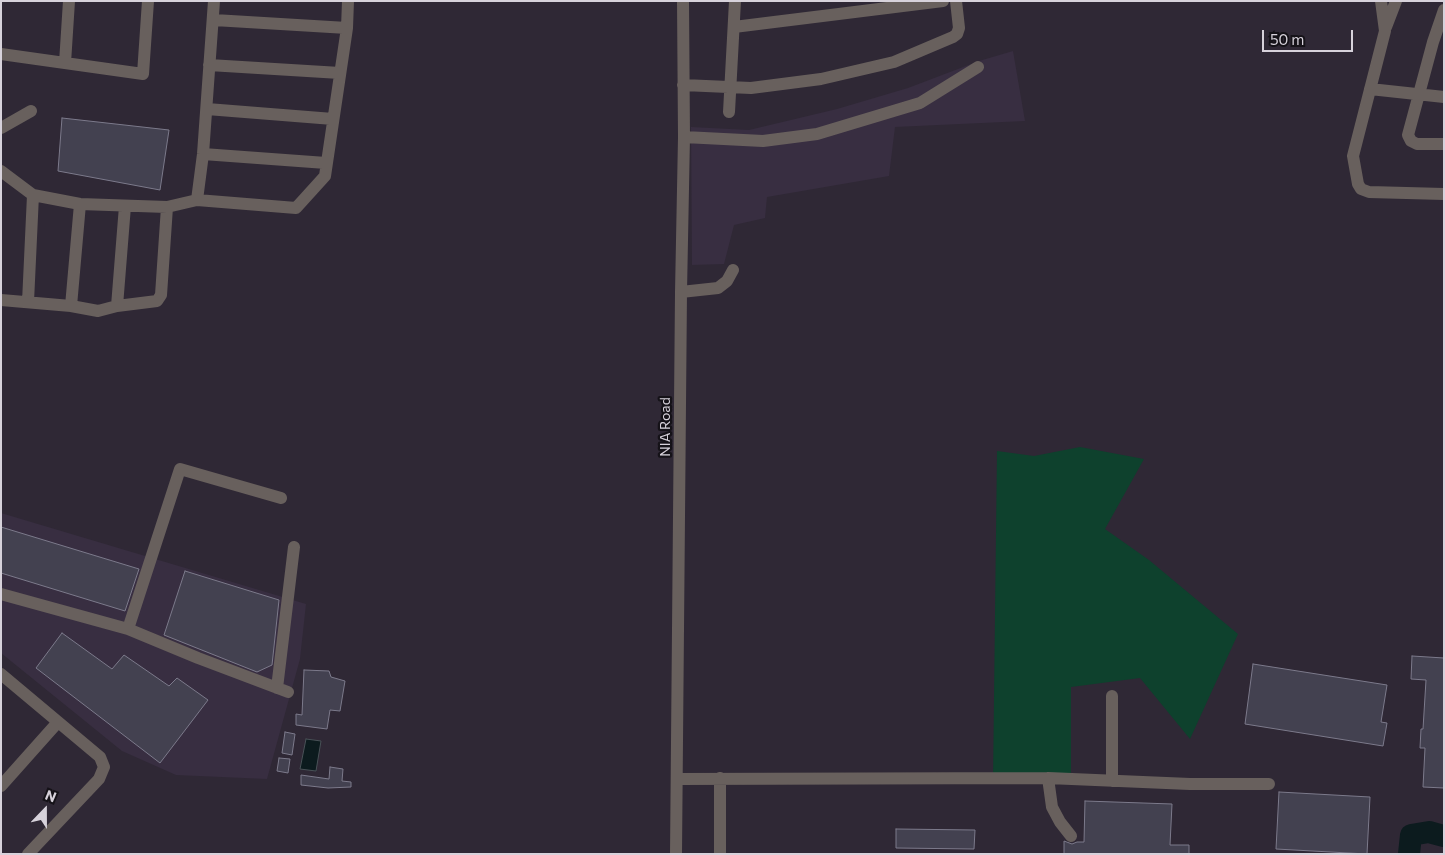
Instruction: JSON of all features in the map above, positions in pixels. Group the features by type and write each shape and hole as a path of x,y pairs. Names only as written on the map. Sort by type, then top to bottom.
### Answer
{"street":[{"path":"65,63 69,1"},
{"path":"1,54 143,74 148,1"},
{"path":"197,200 207,109 208,65 214,20 214,1"},
{"path":"1,171 33,195 80,204 168,207 197,200 296,208 325,176 347,28 348,1"},
{"name":"NIA Road","path":"676,854 684,137 683,1"},
{"path":"729,112 735,1"},
{"path":"734,27 943,1"},
{"path":"683,85 750,88 820,79 894,62 957,34 959,28 956,1"},
{"path":"1381,1 1384,30"},
{"path":"1396,1 1384,30 1353,156 1358,184 1362,189 1369,192 1444,194"},
{"path":"1444,10 1408,135 1411,141 1417,144 1444,144"},
{"path":"214,20 347,28"},
{"path":"208,65 340,73"},
{"path":"684,137 763,141 817,134 920,103 978,67"},
{"path":"1370,89 1418,96 1444,97"},
{"path":"207,109 333,119"},
{"path":"1,128 31,111"},
{"path":"203,154 326,163"},
{"path":"28,302 33,195"},
{"path":"72,306 80,204"},
{"path":"117,306 124,206"},
{"path":"1,300 72,306 98,311 117,306 157,301 161,295 168,207"},
{"path":"681,292 718,288 727,281 733,270"},
{"path":"128,629 180,469 281,498"},
{"path":"1,594 128,629 282,690 294,547"},
{"path":"1,674 100,756 104,767 98,779 28,854"},
{"path":"1112,696 1112,781"},
{"path":"1,786 58,722"},
{"path":"677,778 1048,778 1190,784 1269,784"},
{"path":"720,778 720,854"},
{"path":"1048,778 1052,807 1060,822 1071,836"}],"shaded area":[{"path":"1013,51 1025,121 895,127 889,176 767,197 765,218 734,225 724,264 692,265 691,127 749,130 837,109 908,88 979,61"},
{"path":"1,513 306,604 300,659 267,779 176,775 122,751 1,653"},
{"path":"306,739 321,741 316,771 300,769"}],"green space":[{"path":"1080,447 1144,459 1105,529 1149,560 1238,634 1190,739 1140,678 1071,687 1071,781 993,780 997,451 1034,456"}],"building":[{"path":"62,118 169,130 160,190 58,171"},
{"path":"1,527 139,569 125,611 1,573"},
{"path":"185,571 279,600 272,665 257,672 164,635"},
{"path":"62,633 112,669 124,655 169,686 177,678 208,700 160,763 36,668"},
{"path":"1412,656 1444,658 1444,788 1423,787 1425,748 1420,748 1426,680 1411,679"},
{"path":"1253,664 1387,685 1381,722 1387,723 1383,746 1245,724"},
{"path":"304,670 329,671 331,677 345,681 340,711 330,710 327,729 296,725 296,714 302,715"},
{"path":"285,732 295,734 292,755 282,753"},
{"path":"279,758 290,759 288,773 277,771"},
{"path":"330,767 343,769 342,781 351,782 351,787 328,788 301,785 301,775 329,779"},
{"path":"1279,792 1370,797 1367,854 1276,849"},
{"path":"1085,801 1172,804 1170,845 1189,845 1189,854 1064,854 1064,841 1072,844 1084,842"},
{"path":"896,829 975,830 974,849 896,848"}],"waterway":[{"path":"1409,854 1411,835 1429,832 1444,836"}]}
